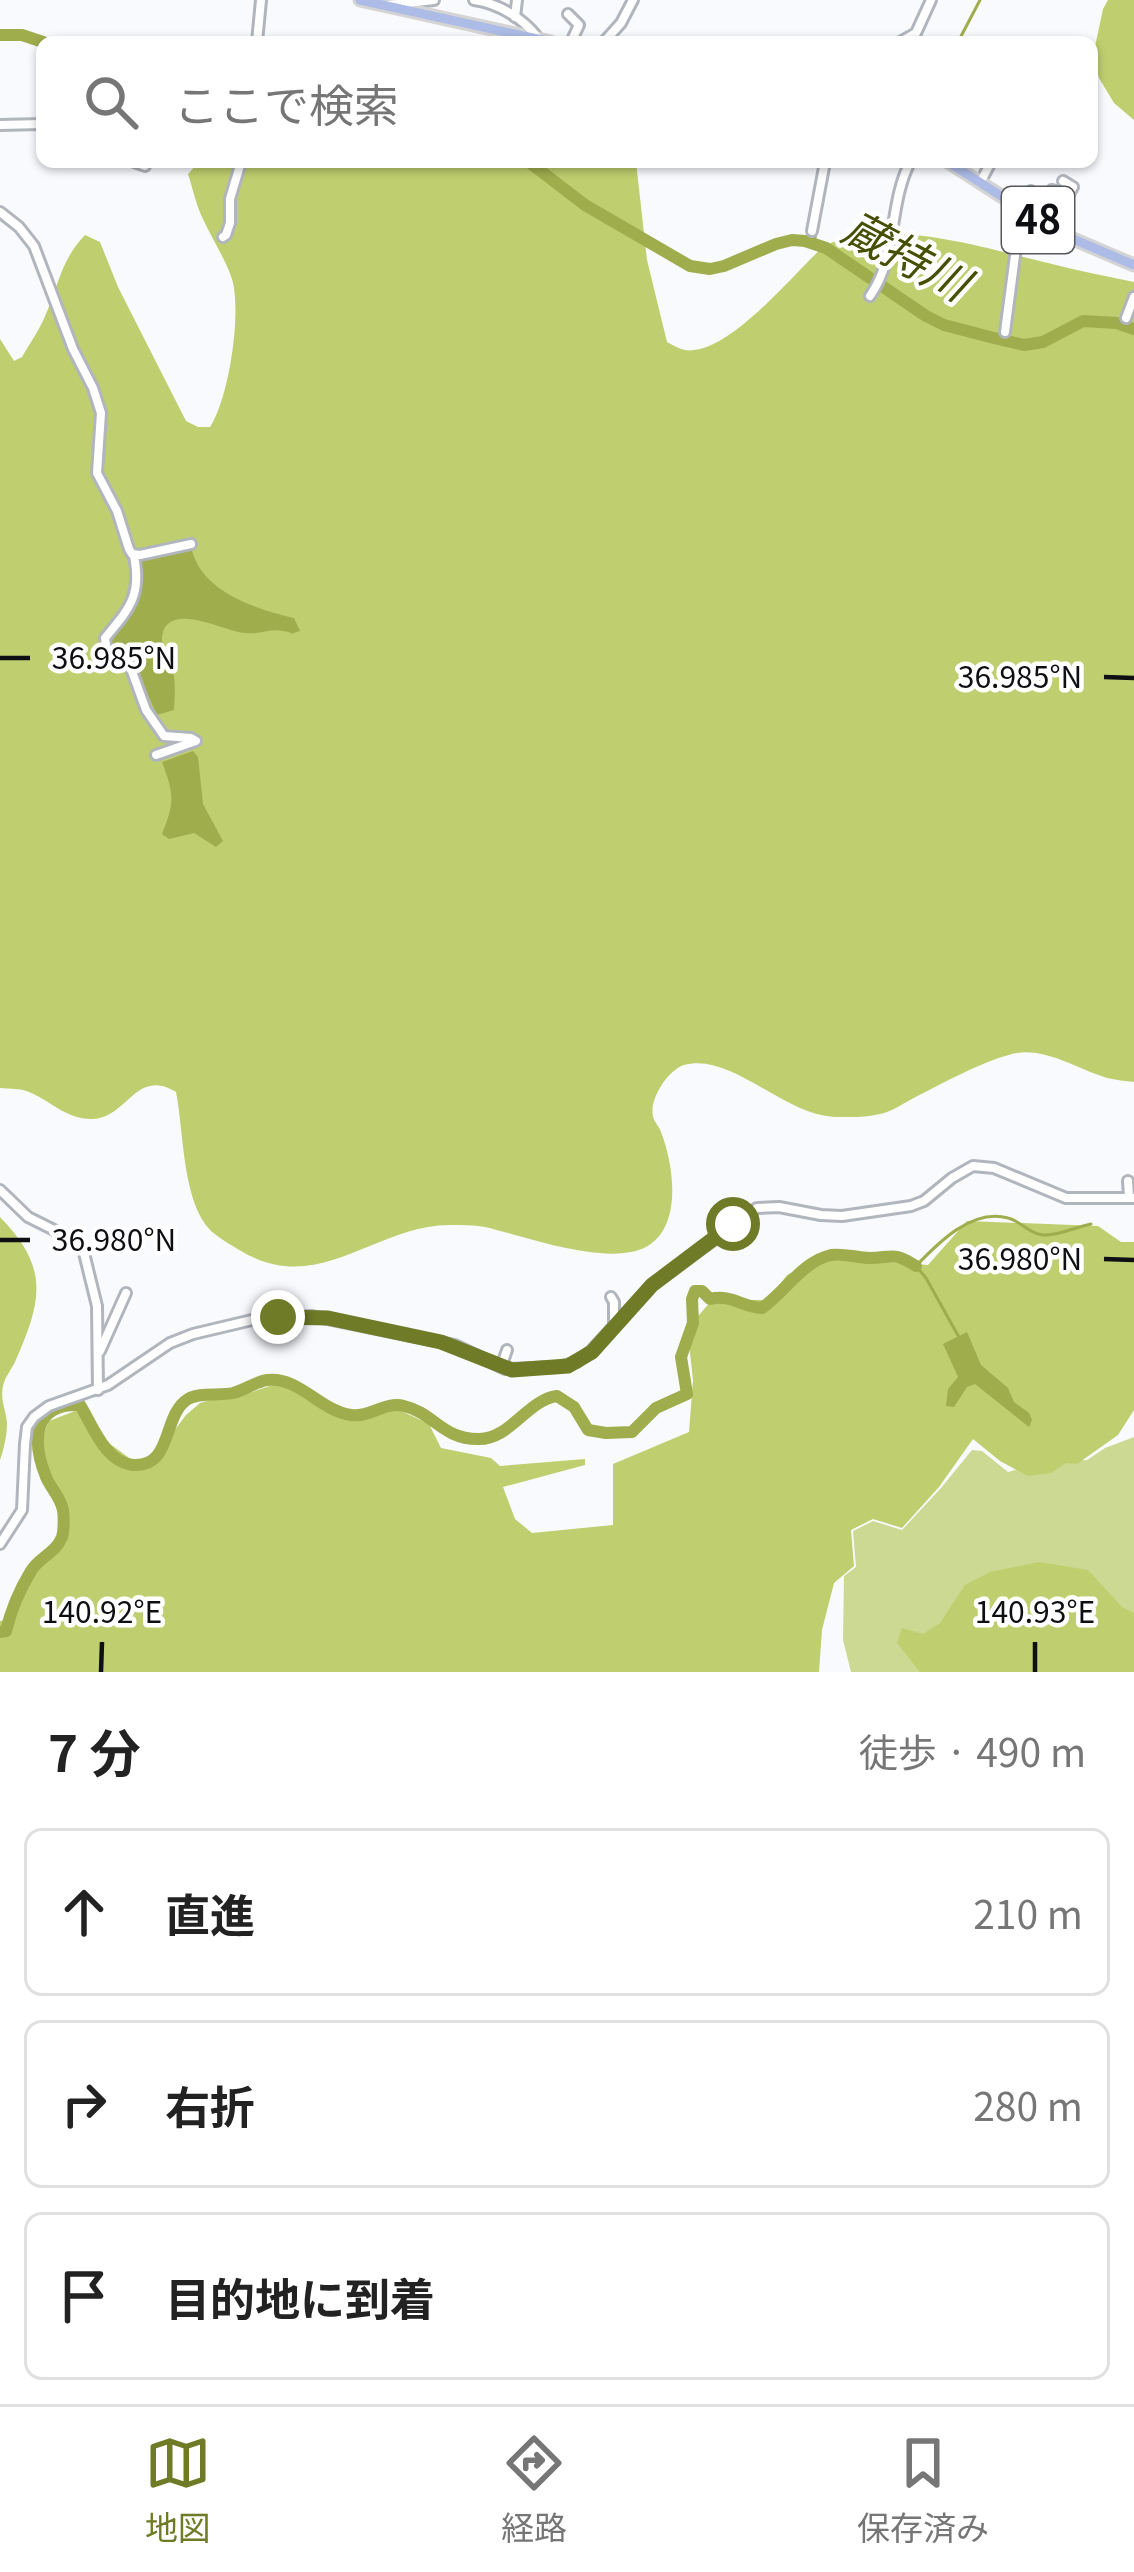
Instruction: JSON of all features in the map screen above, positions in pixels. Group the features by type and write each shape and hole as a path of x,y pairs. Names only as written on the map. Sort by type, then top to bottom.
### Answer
{"main road":[{"path":"360,0 501,36"},
{"name":"48","path":"957,168 1059,233 1134,265"}],"street":[{"path":"257,36 261,0"},
{"path":"386,6 434,0"},
{"path":"474,0 515,17 536,36"},
{"path":"515,17 517,0"},
{"path":"609,36 633,0"},
{"path":"911,36 931,0"},
{"path":"568,14 579,25 574,36"},
{"path":"0,125 36,124"},
{"path":"223,237 230,223 230,199 239,168"},
{"path":"812,231 824,168"},
{"path":"871,296 884,274 898,188 907,168"},
{"path":"980,183 988,168"},
{"path":"1059,233 1064,214 1050,194 1052,190 1069,194 1073,187 1064,181"},
{"path":"1017,206 1030,191"},
{"path":"0,212 34,246 93,388 101,413 97,473 117,511 128,549 140,556 191,544"},
{"path":"1005,332 1016,248 1033,217"},
{"path":"1126,318 1134,297"},
{"path":"134,554 136,590 128,612 105,638 107,652 130,666 146,710 164,736 196,741 156,754"},
{"path":"0,1544 22,1510 28,1427 34,1418 49,1406 98,1390 170,1343 193,1334 278,1317 328,1318 441,1342 501,1367 568,1366 592,1352 652,1285 762,1207 842,1216 895,1209 925,1201 974,1166 994,1168 1066,1198 1131,1197 1128,1181"},
{"path":"0,1190 28,1217 83,1249 97,1306 98,1390"},
{"path":"98,1351 126,1293"},
{"path":"611,1297 614,1326"},
{"path":"501,1367 507,1350"}],"shaded area":[{"path":"1108,0 1134,0 1134,120 1114,103 1099,78 1097,36"},
{"path":"194,168 637,168 647,260 667,342 685,350 702,349 740,327 824,246 848,237 906,234 937,238 1134,282 1134,1082 1024,1052 974,1068 884,1113 834,1117 795,1106 720,1067 684,1065 661,1086 654,1102 672,1190 668,1220 652,1243 636,1251 594,1253 485,1227 449,1225 421,1228 346,1256 296,1266 269,1263 241,1251 211,1231 201,1218 189,1185 176,1092 151,1086 104,1117 91,1119 66,1113 26,1091 0,1088 0,339 14,361 22,357 44,320 66,263 85,235 100,242 186,421 210,427 228,376 235,294 188,174"},
{"path":"187,545 217,586 246,603 294,618 300,631 245,633 198,620 174,620 166,626 162,640 174,675 174,710 157,715 131,659 108,649 109,643 135,600 138,560"},
{"path":"193,751 198,757 203,804 223,841 216,847 194,833 169,839 162,834 171,798 162,762"},
{"path":"0,1217 27,1253 36,1286 31,1321 3,1386 7,1428 0,1460"},
{"path":"967,1221 1098,1226 1121,1242 1134,1242 1134,1410 1118,1435 1077,1464 1066,1463 1051,1473 1028,1476 973,1439 902,1528 873,1519 851,1530 854,1566 834,1583 822,1630 819,1672 0,1672 0,1621 9,1619 24,1574 67,1527 64,1504 43,1464 41,1452 49,1421 75,1411 86,1414 102,1438 136,1463 153,1459 200,1403 288,1380 317,1399 359,1415 399,1410 429,1424 441,1448 491,1458 500,1466 585,1459 585,1465 503,1487 515,1519 532,1533 613,1525 613,1464 689,1432 693,1380 689,1344 693,1322 712,1300 768,1300 787,1275 832,1253 928,1265"},
{"path":"967,1332 981,1365 1029,1413 1029,1427 975,1384 967,1387 954,1407 946,1406 948,1389 958,1377 943,1344"},
{"path":"1134,1437 1134,1672 851,1672 843,1640 844,1576 856,1567 853,1531 873,1521 902,1530 972,1450 982,1451 1008,1472 1037,1463 1087,1460"},
{"path":"1039,1562 1088,1570 1122,1607 1134,1613 1134,1672 920,1672 897,1643 902,1628 923,1634 940,1623 965,1585 990,1572"}],"waterway":[{"path":"961,36 980,0"},
{"name":"蔵持川","path":"0,35 36,40"},
{"name":"蔵持川","path":"537,168 585,205 690,266 724,266 776,244 805,241 826,248 944,325 1024,345 1043,342 1083,321 1134,329"},
{"path":"814,243 829,168"},
{"path":"960,1339 916,1266 935,1247 969,1223 995,1216 1043,1235 1091,1224"},
{"path":"0,1632 6,1631 31,1571 62,1537 63,1510 39,1451 40,1427 52,1410 80,1405 107,1450 133,1465 155,1458 174,1416 188,1399 233,1393 267,1380 289,1383 351,1415 404,1406 466,1438 500,1433 536,1405 557,1396 574,1407 588,1430 632,1432 656,1408 687,1394 681,1357 693,1323 695,1291 710,1299 762,1308 803,1270 831,1255 894,1256 916,1266"}],"route":[{"path":"278,1317 328,1318 441,1342 505,1369 568,1366 592,1352 640,1295 733,1224"}]}
